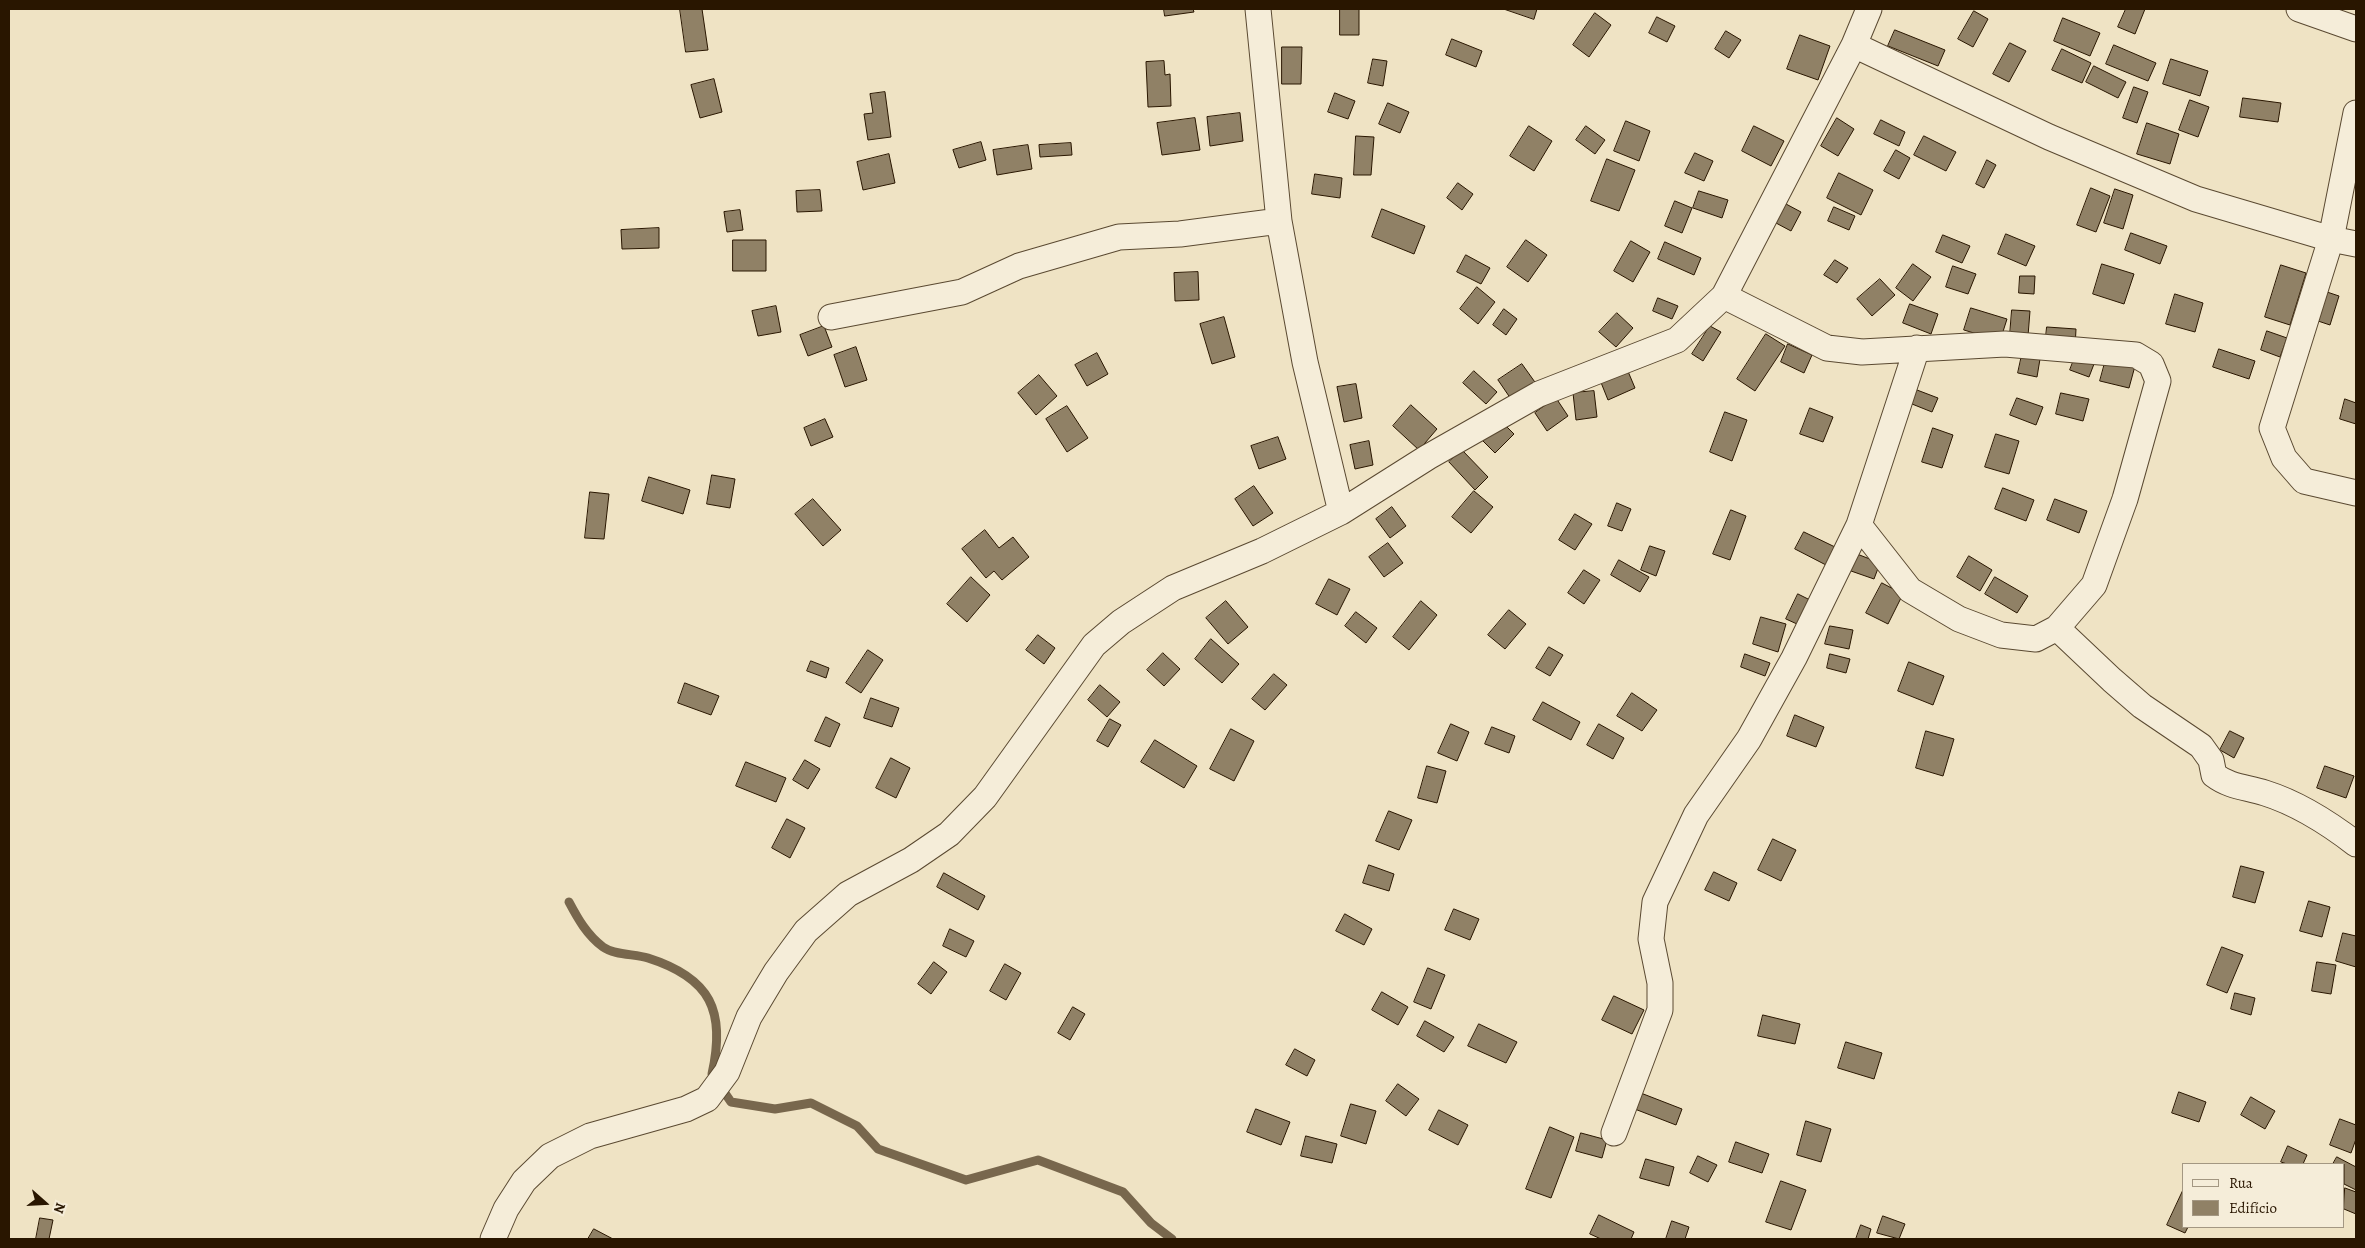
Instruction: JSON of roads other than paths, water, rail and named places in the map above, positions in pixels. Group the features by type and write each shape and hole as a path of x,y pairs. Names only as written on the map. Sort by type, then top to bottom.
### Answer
{"street":[{"path":"1258,9 1280,221 1305,362 1341,512"},
{"path":"493,1239 506,1209 524,1181 550,1156 590,1136 686,1109 707,1099 727,1072 749,1017 776,972 806,931 848,894 911,860 949,834 985,797 1094,645 1121,622 1173,588 1262,551 1341,512 1428,457 1539,394 1677,340 1724,296 1854,45 1869,9"},
{"path":"2299,9 2356,29"},
{"path":"1854,45 2049,137 2196,199 2331,240 2356,244"},
{"path":"2356,113 2331,240 2272,428 2284,458 2304,481 2356,493"},
{"path":"831,317 962,292 1020,266 1119,238 1180,234 1280,221"},
{"path":"1724,296 1827,348 1862,352 2005,344 2136,355 2151,364 2158,381 2125,499 2094,585 2057,628 2036,639 2002,635 1959,619 1910,590 1859,525"},
{"path":"1614,1133 1660,1010 1660,983 1651,939 1655,902 1696,815 1749,739 1794,658 1859,525 1917,348"},
{"path":"2057,628 2142,706 2201,746 2211,760 2214,775 2231,785 2266,793 2327,822 2356,844"}],"waterway":[{"path":"569,902 579,921 603,947 613,952 648,958 669,966 687,976 700,987 709,1000 715,1015 717,1032 716,1052 712,1074 731,1102 775,1109 811,1103 857,1126 878,1149 966,1180 1038,1160 1123,1192 1151,1223 1172,1239"}]}
